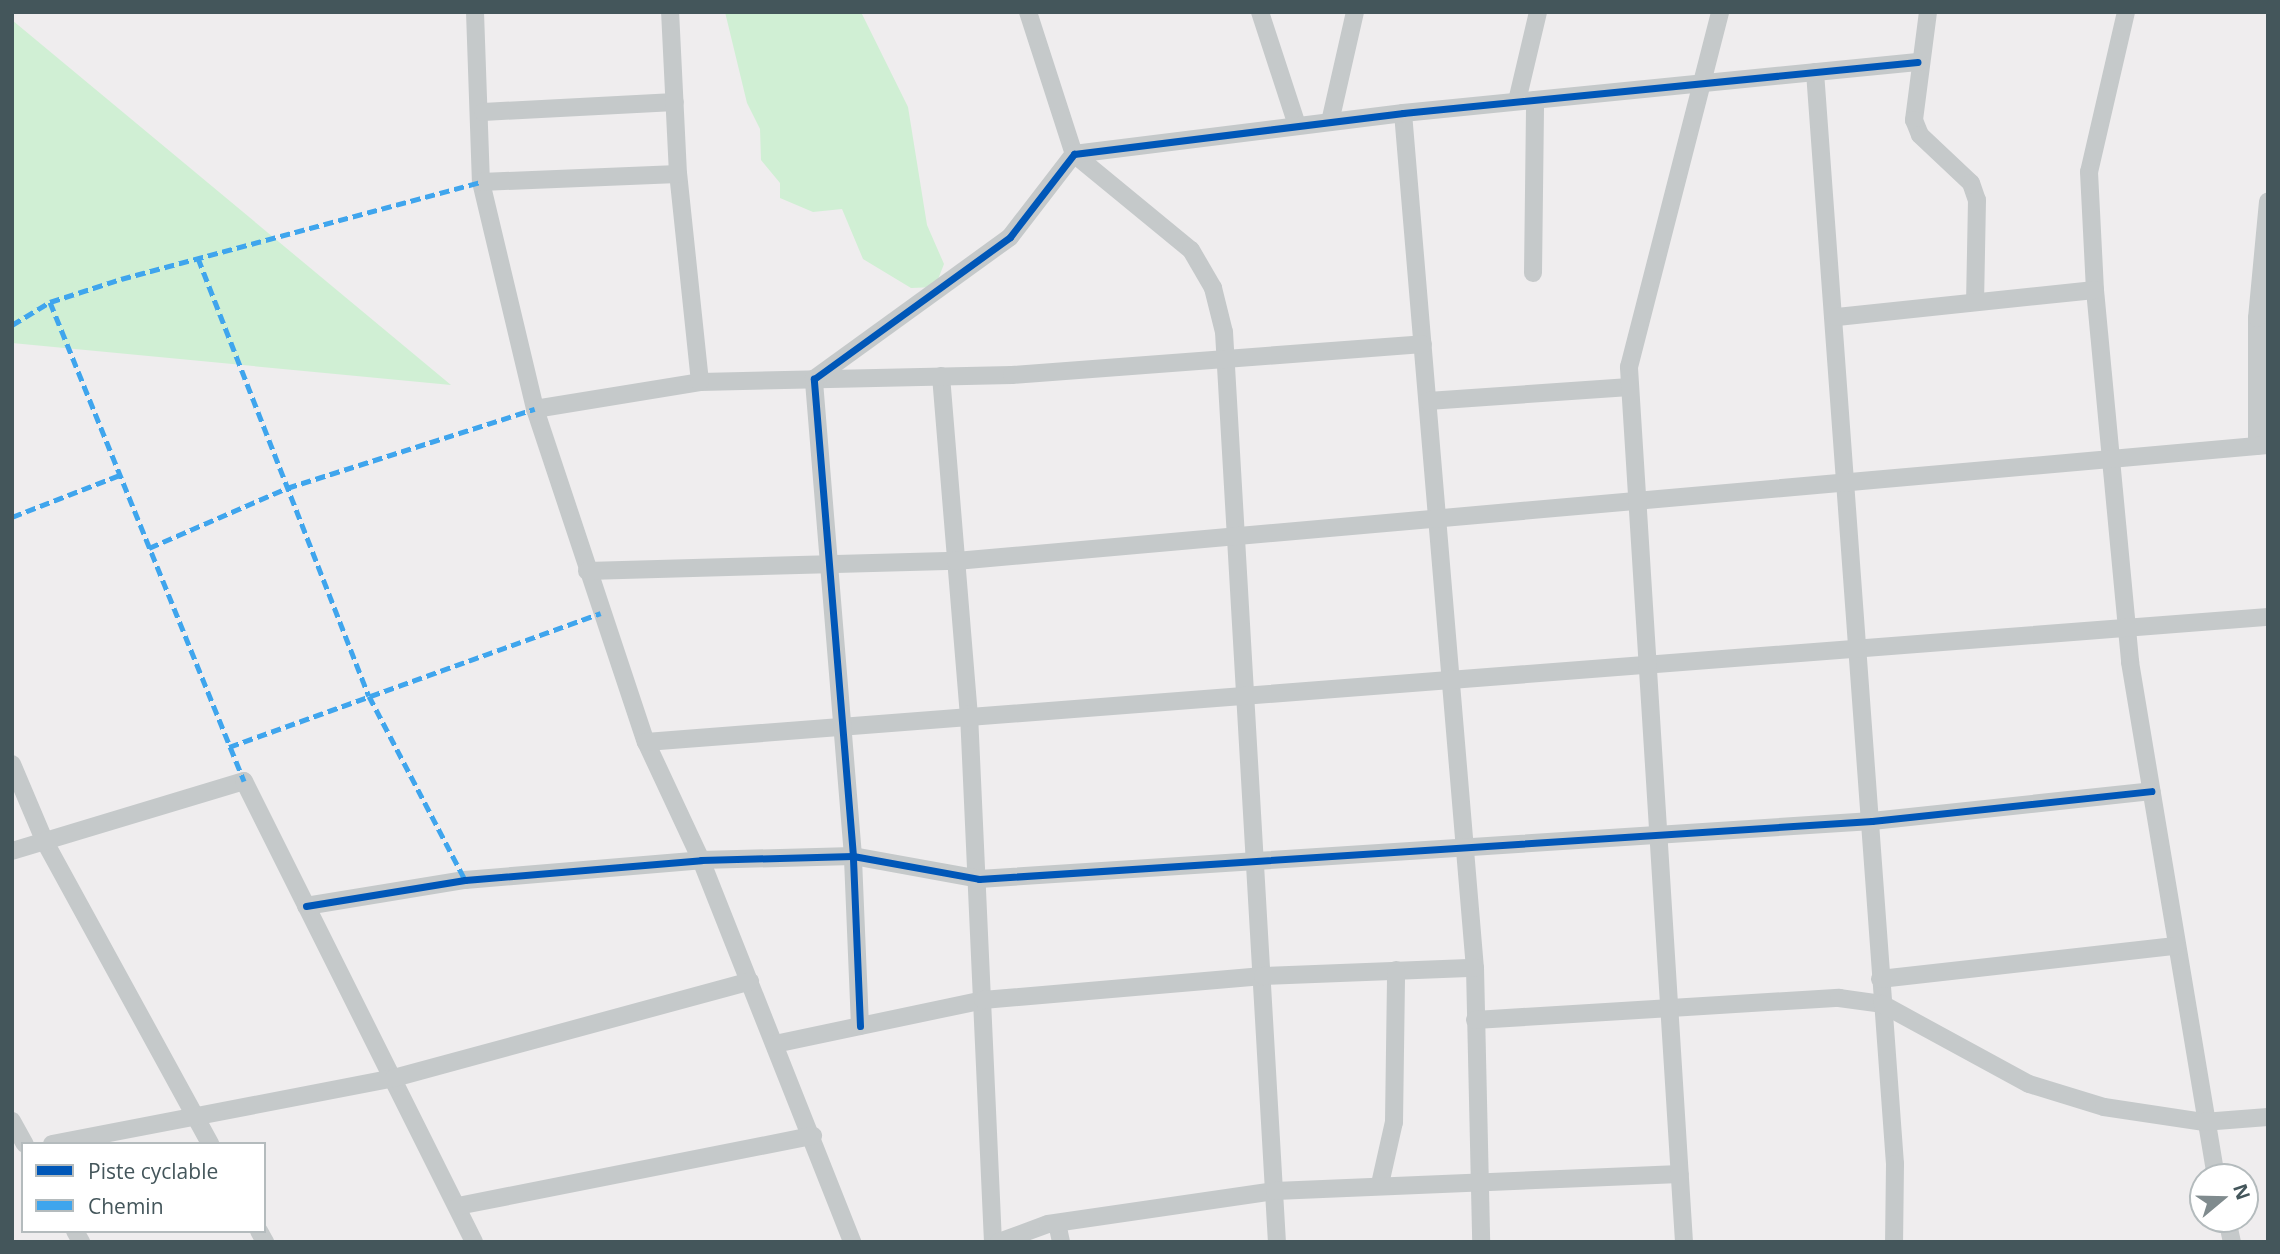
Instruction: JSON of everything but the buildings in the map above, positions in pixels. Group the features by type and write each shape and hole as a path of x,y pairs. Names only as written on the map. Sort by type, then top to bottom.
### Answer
{"street":[{"path":"475,12 483,112 481,182 535,409 646,742 701,860 813,1136 852,1242"},
{"path":"670,12 678,174 700,382"},
{"path":"1028,12 1074,154 1191,250 1213,288 1228,362 1277,1242"},
{"path":"1260,12 1297,125"},
{"path":"1330,122 1355,12"},
{"path":"1534,273 1526,100 1538,12"},
{"path":"1684,1242 1642,500 1630,387 1633,347 1720,12"},
{"path":"1928,12 1917,62 1914,120 1920,135 1971,183 1977,200 1975,300"},
{"path":"2126,12 2089,172 2095,290 2113,457 2127,629 2203,1122 2213,1163"},
{"path":"814,379 1010,237 1074,154 1403,113 1701,81 1917,62"},
{"path":"1815,72 1836,317 1872,821 1894,1242"},
{"path":"483,112 675,103"},
{"path":"1403,113 1475,968 1481,1242"},
{"path":"481,182 678,174"},
{"path":"587,571 956,561 1238,539 1642,500 1846,485 2113,457 2262,445 2258,318 2268,202"},
{"path":"1836,317 1975,300 2095,290"},
{"path":"535,409 700,382 941,376 1228,362 1423,344"},
{"path":"941,376 969,714 979,879 993,1242"},
{"path":"814,379 840,724 853,856 860,1026"},
{"path":"1428,401 1630,387"},
{"path":"646,742 969,714 2268,617"},
{"path":"12,764 45,842 209,1142"},
{"path":"12,851 244,781 474,1242"},
{"path":"306,906 465,880 701,860 853,856 979,879 1872,821 2151,791"},
{"path":"1880,979 2175,946"},
{"path":"775,1044 983,1000 1263,975 1475,968"},
{"path":"1380,1184 1394,1122 1396,970"},
{"path":"63,1142 394,1078 750,981"},
{"path":"1475,1020 1670,1006 1839,998 1882,1004 2029,1084 2104,1107 2203,1122 2268,1117"},
{"path":"12,1121 24,1142"},
{"path":"458,1206 813,1136"},
{"path":"999,1242 1057,1223 1275,1191 1380,1184 1680,1174"},
{"path":"1057,1223 1060,1242"}],"green space":[{"path":"725,12 861,12 908,107 927,225 944,264 935,287 911,288 863,259 842,209 813,212 780,198 780,183 761,160 760,129 747,103"},
{"path":"12,20 451,385 12,343"}],"marked path":[{"path":"12,325 50,302 121,279 481,182"},
{"path":"198,258 369,696 465,880"},
{"path":"50,302 244,781"},
{"path":"149,548 287,488 535,409"},
{"path":"12,517 120,475"},
{"path":"229,747 601,613"}],"cycle path":[{"path":"860,1026 853,856 814,379 1010,237 1074,154 1403,113 1917,62"},
{"path":"306,906 465,880 701,860 853,856 979,879 1872,821 2151,791"}]}
